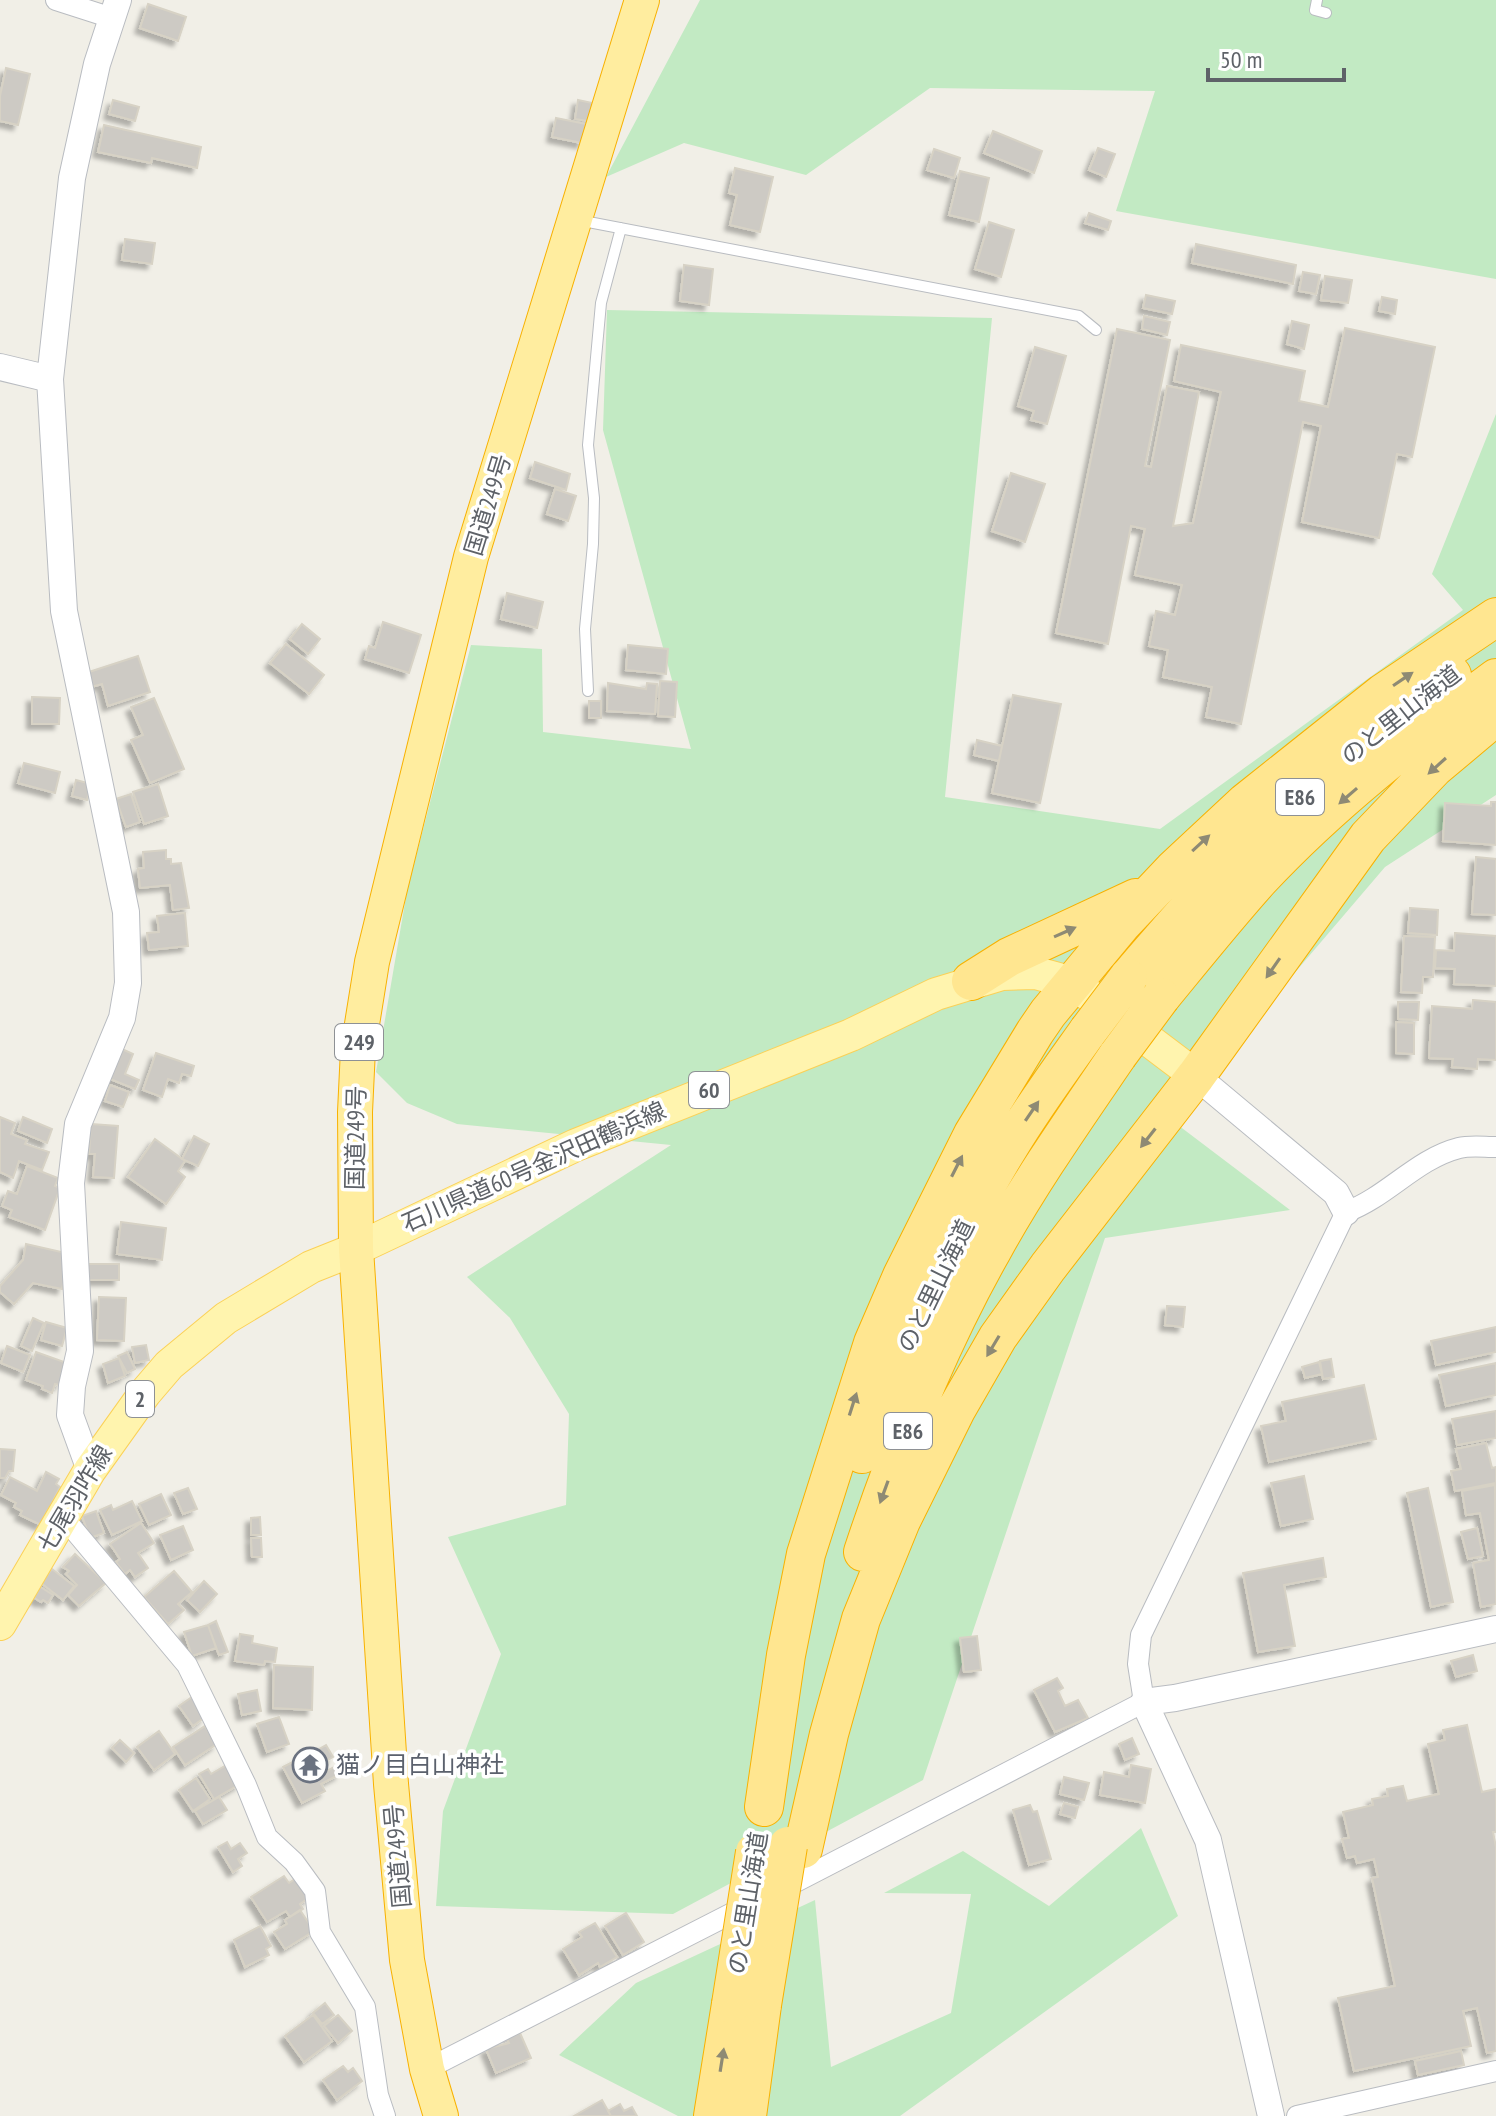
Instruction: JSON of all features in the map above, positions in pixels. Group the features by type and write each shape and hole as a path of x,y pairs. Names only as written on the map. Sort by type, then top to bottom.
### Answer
{"highway":[{"name":"国道249号","path":"441,2116 427,2069 407,1960 391,1784 356,1249 358,1049 372,962 471,557 642,0"},
{"path":"764,1807 786,1655 806,1554 873,1343 902,1276 973,1134 1048,1013 1121,925 1164,880 1246,802 1322,741 1383,693 1496,617"},
{"name":"のと里山海道","path":"747,2116 747,2005 772,1944 782,1849 764,1807 819,1576 887,1390 918,1316 959,1233 1008,1147 1088,1031 1128,978 1186,911 1294,802 1364,742 1496,642"},
{"name":"のと里山海道","path":"713,2116 747,2005 782,1849 847,1602 919,1404 992,1250 1043,1166 1118,1055 1161,997 1261,879 1317,822 1393,757 1496,678"},
{"path":"782,1849 829,1734 861,1619 901,1521 956,1410 998,1337 1196,1076 1368,837 1434,768 1496,716"},
{"path":"971,981 1009,957 1133,900 1164,880"}],"main road":[{"name":"石川県道60号金沢田鶴浜線","path":"356,1249 576,1145 851,1035 936,994 971,981 1002,974 1036,973 1073,983"},
{"name":"60","path":"1073,983 1196,1076"},
{"name":"七尾羽咋線","path":"0,1624 90,1470 169,1365 226,1318 311,1267 356,1249"}],"street":[{"path":"56,0 115,9 97,64 72,178 50,379 64,611 126,912 128,983 122,1018 78,1124 71,1183 80,1351 72,1386 70,1415 90,1470"},
{"path":"0,367 50,379"},
{"path":"1196,1076 1336,1193 1346,1212"},
{"path":"1271,2116 1208,1840 1144,1702 1138,1664 1141,1635 1346,1212 1366,1204 1436,1156 1461,1147 1496,1147"},
{"path":"64,1518 115,1575 187,1665 246,1785 267,1837 294,1862 315,1891 320,1932 365,2007 378,2095 385,2116"},
{"path":"427,2069 1144,1702 1190,1695 1496,1629"},
{"path":"1297,2116 1496,2071"}],"lane":[{"path":"1317,0 1315,10 1326,13"},
{"path":"576,219 1079,316 1096,330"},
{"path":"588,691 585,629 594,498 588,445 601,303 621,228"}],"green space":[{"path":"700,0 1496,0 1496,279 1116,211 1155,91 930,88 806,175 684,143 606,177"},
{"path":"607,310 992,318 945,797 1160,829 1463,610 1432,574 1496,414 1496,795 1385,867 1170,1119 1290,1210 1105,1238 923,1780 673,1914 436,1906 443,1811 501,1654 448,1537 566,1505 569,1414 510,1318 467,1277 671,1145 457,1124 407,1103 376,1072 407,891 471,645 542,649 543,732 691,749 603,430"},
{"path":"1141,1828 1178,1916 900,2116 678,2116 559,2055 636,1983 815,1900 831,2067 951,2013 971,1894 884,1893 963,1851 1049,1906"}],"building":[{"path":"148,4 186,17 178,41 140,28"},
{"path":"6,68 30,74 18,125 0,121 0,96"},
{"path":"113,100 139,107 135,121 109,114"},
{"path":"578,100 597,104 594,122 575,119"},
{"path":"556,118 586,124 582,143 552,137"},
{"path":"104,125 201,147 197,168 152,158 151,163 98,152"},
{"path":"993,131 1042,151 1034,173 984,153"},
{"path":"1098,148 1115,154 1106,177 1089,170"},
{"path":"934,149 960,158 954,178 927,170"},
{"path":"735,168 773,177 760,232 730,225 737,195 729,193"},
{"path":"960,171 989,178 979,222 949,215"},
{"path":"1089,213 1111,221 1108,230 1085,223"},
{"path":"989,222 1014,230 1001,277 975,269"},
{"path":"125,239 155,243 152,264 122,260"},
{"path":"1196,244 1296,265 1293,284 1192,263"},
{"path":"684,265 713,269 709,305 680,301"},
{"path":"1303,272 1320,275 1316,294 1299,291"},
{"path":"1325,276 1352,280 1348,303 1321,300"},
{"path":"1146,295 1175,301 1172,314 1143,308"},
{"path":"1382,297 1397,300 1395,314 1379,311"},
{"path":"1144,316 1170,322 1167,335 1142,329"},
{"path":"1292,321 1309,325 1304,349 1287,344"},
{"path":"1345,328 1435,347 1412,457 1397,454 1379,538 1302,522 1321,426 1303,422 1241,724 1206,717 1212,687 1163,677 1168,650 1149,646 1156,611 1175,615 1182,585 1135,575 1145,529 1131,526 1108,644 1056,633 1117,329 1170,340 1145,466 1151,467 1167,386 1199,392 1173,526 1193,523 1221,392 1174,381 1181,345 1305,371 1299,401 1328,407"},
{"path":"1035,347 1066,356 1047,424 1031,420 1034,411 1018,406"},
{"path":"535,462 570,474 566,490 530,478"},
{"path":"1011,473 1045,484 1025,542 992,531"},
{"path":"555,489 576,496 568,521 547,514"},
{"path":"507,593 543,602 537,628 501,619"},
{"path":"383,622 421,635 409,673 365,659 369,646 375,648"},
{"path":"302,624 320,639 308,654 290,639"},
{"path":"286,644 324,675 309,694 270,663"},
{"path":"628,645 668,649 666,674 626,670"},
{"path":"138,656 150,692 108,706 102,684 91,687 86,673"},
{"path":"660,681 677,682 675,717 658,716"},
{"path":"608,683 646,689 647,683 657,684 655,714 607,711"},
{"path":"1013,695 1061,704 1040,803 992,793"},
{"path":"32,697 60,698 59,724 32,724"},
{"path":"154,698 184,769 150,783 131,740 143,735 131,707"},
{"path":"589,701 601,701 601,718 589,718"},
{"path":"977,740 1002,746 999,761 974,755"},
{"path":"24,763 60,772 55,793 18,783"},
{"path":"76,780 91,784 87,800 72,796"},
{"path":"158,784 168,816 144,824 133,792"},
{"path":"131,794 140,822 126,827 116,799"},
{"path":"1491,802 1496,802 1496,845 1443,841 1445,803 1491,806"},
{"path":"166,850 166,859 171,859 171,864 181,863 189,908 173,910 170,885 140,888 138,869 144,868 143,852"},
{"path":"1476,857 1496,859 1496,915 1472,914"},
{"path":"1410,908 1438,910 1437,935 1408,933"},
{"path":"185,913 188,946 149,950 147,933 159,932 157,916"},
{"path":"1455,933 1496,936 1496,986 1454,984 1455,969 1435,968 1436,950 1454,951"},
{"path":"1404,936 1435,937 1433,977 1423,977 1422,993 1401,992"},
{"path":"1473,1000 1496,1002 1496,1060 1478,1059 1477,1069 1452,1067 1453,1059 1429,1058 1432,1006 1472,1009"},
{"path":"1398,1002 1419,1002 1418,1020 1398,1019"},
{"path":"1396,1022 1414,1023 1414,1054 1396,1053"},
{"path":"122,1049 133,1054 125,1074 139,1080 135,1089 110,1079"},
{"path":"156,1053 194,1066 191,1076 182,1074 179,1083 168,1079 162,1097 143,1090"},
{"path":"110,1085 129,1092 123,1107 105,1101"},
{"path":"0,1117 15,1123 11,1134 27,1140 25,1144 49,1152 42,1170 19,1161 13,1178 0,1172"},
{"path":"23,1117 52,1129 47,1143 18,1131"},
{"path":"91,1124 118,1126 114,1178 93,1177 95,1154 89,1154"},
{"path":"194,1136 209,1144 198,1166 182,1159"},
{"path":"155,1139 185,1161 178,1171 185,1177 166,1204 128,1177"},
{"path":"27,1166 58,1178 55,1186 60,1188 45,1230 9,1217 12,1210 2,1206 8,1191 17,1194"},
{"path":"121,1222 166,1228 162,1260 117,1254"},
{"path":"26,1244 70,1254 62,1289 33,1283 14,1304 0,1292 0,1286 23,1260"},
{"path":"81,1264 119,1264 119,1280 88,1280"},
{"path":"99,1297 126,1298 124,1341 97,1340"},
{"path":"1167,1306 1185,1307 1183,1327 1165,1325"},
{"path":"33,1318 44,1323 32,1351 21,1346"},
{"path":"46,1322 67,1328 62,1346 41,1340"},
{"path":"1496,1327 1496,1352 1436,1365 1431,1341"},
{"path":"146,1345 149,1360 135,1363 132,1347"},
{"path":"7,1346 30,1355 23,1372 1,1363"},
{"path":"36,1352 67,1363 59,1385 55,1384 52,1393 26,1380"},
{"path":"127,1352 135,1369 127,1373 118,1356"},
{"path":"119,1358 125,1376 108,1383 103,1364"},
{"path":"1331,1359 1334,1377 1323,1379 1320,1361"},
{"path":"1319,1362 1322,1374 1305,1378 1302,1367"},
{"path":"1496,1363 1496,1395 1446,1406 1439,1375"},
{"path":"1364,1385 1376,1439 1269,1462 1261,1426 1286,1421 1282,1402"},
{"path":"1496,1411 1496,1438 1457,1445 1452,1419"},
{"path":"1486,1443 1492,1468 1496,1467 1496,1483 1455,1491 1451,1471 1461,1469 1456,1449"},
{"path":"0,1449 15,1450 13,1471 9,1471 5,1478 0,1478"},
{"path":"46,1472 59,1479 56,1484 60,1487 41,1525 20,1515 22,1511 14,1507 16,1503 1,1495 10,1477 37,1491"},
{"path":"1304,1476 1313,1519 1281,1526 1271,1483"},
{"path":"1495,1485 1496,1604 1481,1607 1473,1563 1489,1560 1480,1513 1466,1515 1462,1491"},
{"path":"188,1488 197,1509 183,1514 174,1493"},
{"path":"1428,1488 1453,1602 1431,1607 1407,1493"},
{"path":"161,1494 171,1515 149,1525 139,1504"},
{"path":"132,1501 142,1521 112,1535 100,1510 111,1505 113,1510"},
{"path":"96,1511 104,1533 90,1538 82,1516"},
{"path":"260,1517 261,1535 251,1535 251,1518"},
{"path":"141,1523 154,1543 138,1553 148,1568 135,1577 130,1570 125,1574 116,1562 120,1559 110,1544"},
{"path":"183,1526 193,1550 171,1560 160,1535"},
{"path":"1477,1528 1483,1556 1468,1559 1461,1532"},
{"path":"251,1538 261,1538 262,1557 252,1557"},
{"path":"75,1554 106,1583 79,1606 68,1595 77,1585 63,1567"},
{"path":"1323,1558 1326,1577 1284,1585 1295,1646 1258,1652 1243,1573"},
{"path":"52,1569 74,1586 63,1600 41,1583"},
{"path":"174,1571 192,1592 178,1604 184,1610 168,1624 144,1597"},
{"path":"204,1581 217,1594 200,1612 187,1600"},
{"path":"39,1586 53,1595 48,1603 33,1597"},
{"path":"216,1621 228,1652 219,1655 208,1625"},
{"path":"208,1625 216,1648 192,1656 184,1632"},
{"path":"240,1634 253,1636 252,1643 277,1648 275,1662 265,1661 264,1665 235,1661"},
{"path":"977,1636 981,1670 964,1672 960,1638"},
{"path":"1473,1655 1477,1671 1456,1677 1451,1661"},
{"path":"274,1665 313,1667 312,1710 273,1708"},
{"path":"1057,1678 1063,1688 1058,1691 1065,1706 1078,1700 1088,1718 1055,1732 1034,1690"},
{"path":"257,1690 261,1711 242,1715 238,1694"},
{"path":"192,1697 205,1717 193,1726 179,1706"},
{"path":"279,1717 289,1744 267,1752 257,1724"},
{"path":"1467,1725 1482,1792 1496,1789 1496,1832 1493,1832 1496,1847 1496,2051 1487,2053 1477,2008 1463,2011 1471,2046 1354,2071 1338,1998 1395,1986 1372,1878 1378,1877 1374,1859 1357,1863 1355,1856 1347,1858 1342,1839 1349,1838 1343,1812 1373,1805 1372,1799 1388,1796 1387,1789 1403,1786 1407,1801 1439,1794 1428,1744 1445,1740 1443,1730"},
{"path":"205,1726 217,1744 185,1765 173,1747"},
{"path":"159,1731 175,1754 154,1770 137,1747"},
{"path":"1132,1738 1139,1754 1125,1760 1119,1744"},
{"path":"120,1740 134,1753 126,1762 112,1748"},
{"path":"326,1745 333,1757 319,1765 312,1753"},
{"path":"306,1755 317,1776 336,1766 340,1774 321,1784 325,1791 302,1803 283,1767"},
{"path":"228,1764 240,1784 214,1799 199,1774 208,1769 211,1774"},
{"path":"1131,1765 1151,1769 1145,1803 1100,1795 1104,1772 1129,1777"},
{"path":"1064,1777 1089,1783 1084,1800 1060,1794"},
{"path":"196,1778 210,1799 193,1811 179,1790"},
{"path":"219,1797 227,1810 203,1824 195,1811"},
{"path":"1064,1803 1078,1807 1075,1818 1060,1814"},
{"path":"1030,1805 1033,1812 1037,1811 1051,1859 1029,1865 1013,1810"},
{"path":"227,1842 231,1849 240,1843 247,1853 238,1859 242,1866 233,1872 218,1847"},
{"path":"284,1876 289,1883 298,1877 310,1897 300,1904 303,1909 290,1917 286,1911 267,1922 251,1897"},
{"path":"300,1910 314,1931 285,1949 274,1932"},
{"path":"626,1913 644,1942 623,1955 605,1926"},
{"path":"595,1923 617,1957 600,1967 598,1963 579,1975 563,1949 582,1937 579,1932"},
{"path":"260,1926 271,1946 266,1949 269,1955 245,1967 234,1940"},
{"path":"325,2003 334,2015 322,2024 313,2013"},
{"path":"313,2015 332,2041 304,2062 285,2036"},
{"path":"338,2015 352,2031 338,2043 324,2026"},
{"path":"520,2033 531,2058 496,2073 486,2049 509,2043 507,2039"},
{"path":"1461,2051 1464,2065 1418,2075 1415,2061"},
{"path":"343,2066 348,2072 353,2068 362,2081 337,2100 323,2080"},
{"path":"602,2100 611,2116 574,2116"},
{"path":"620,2104 624,2111 632,2107 637,2116 611,2116 608,2111"}],"place":[{"name":"猫ノ目白山神社","path":"310,1765"}]}
